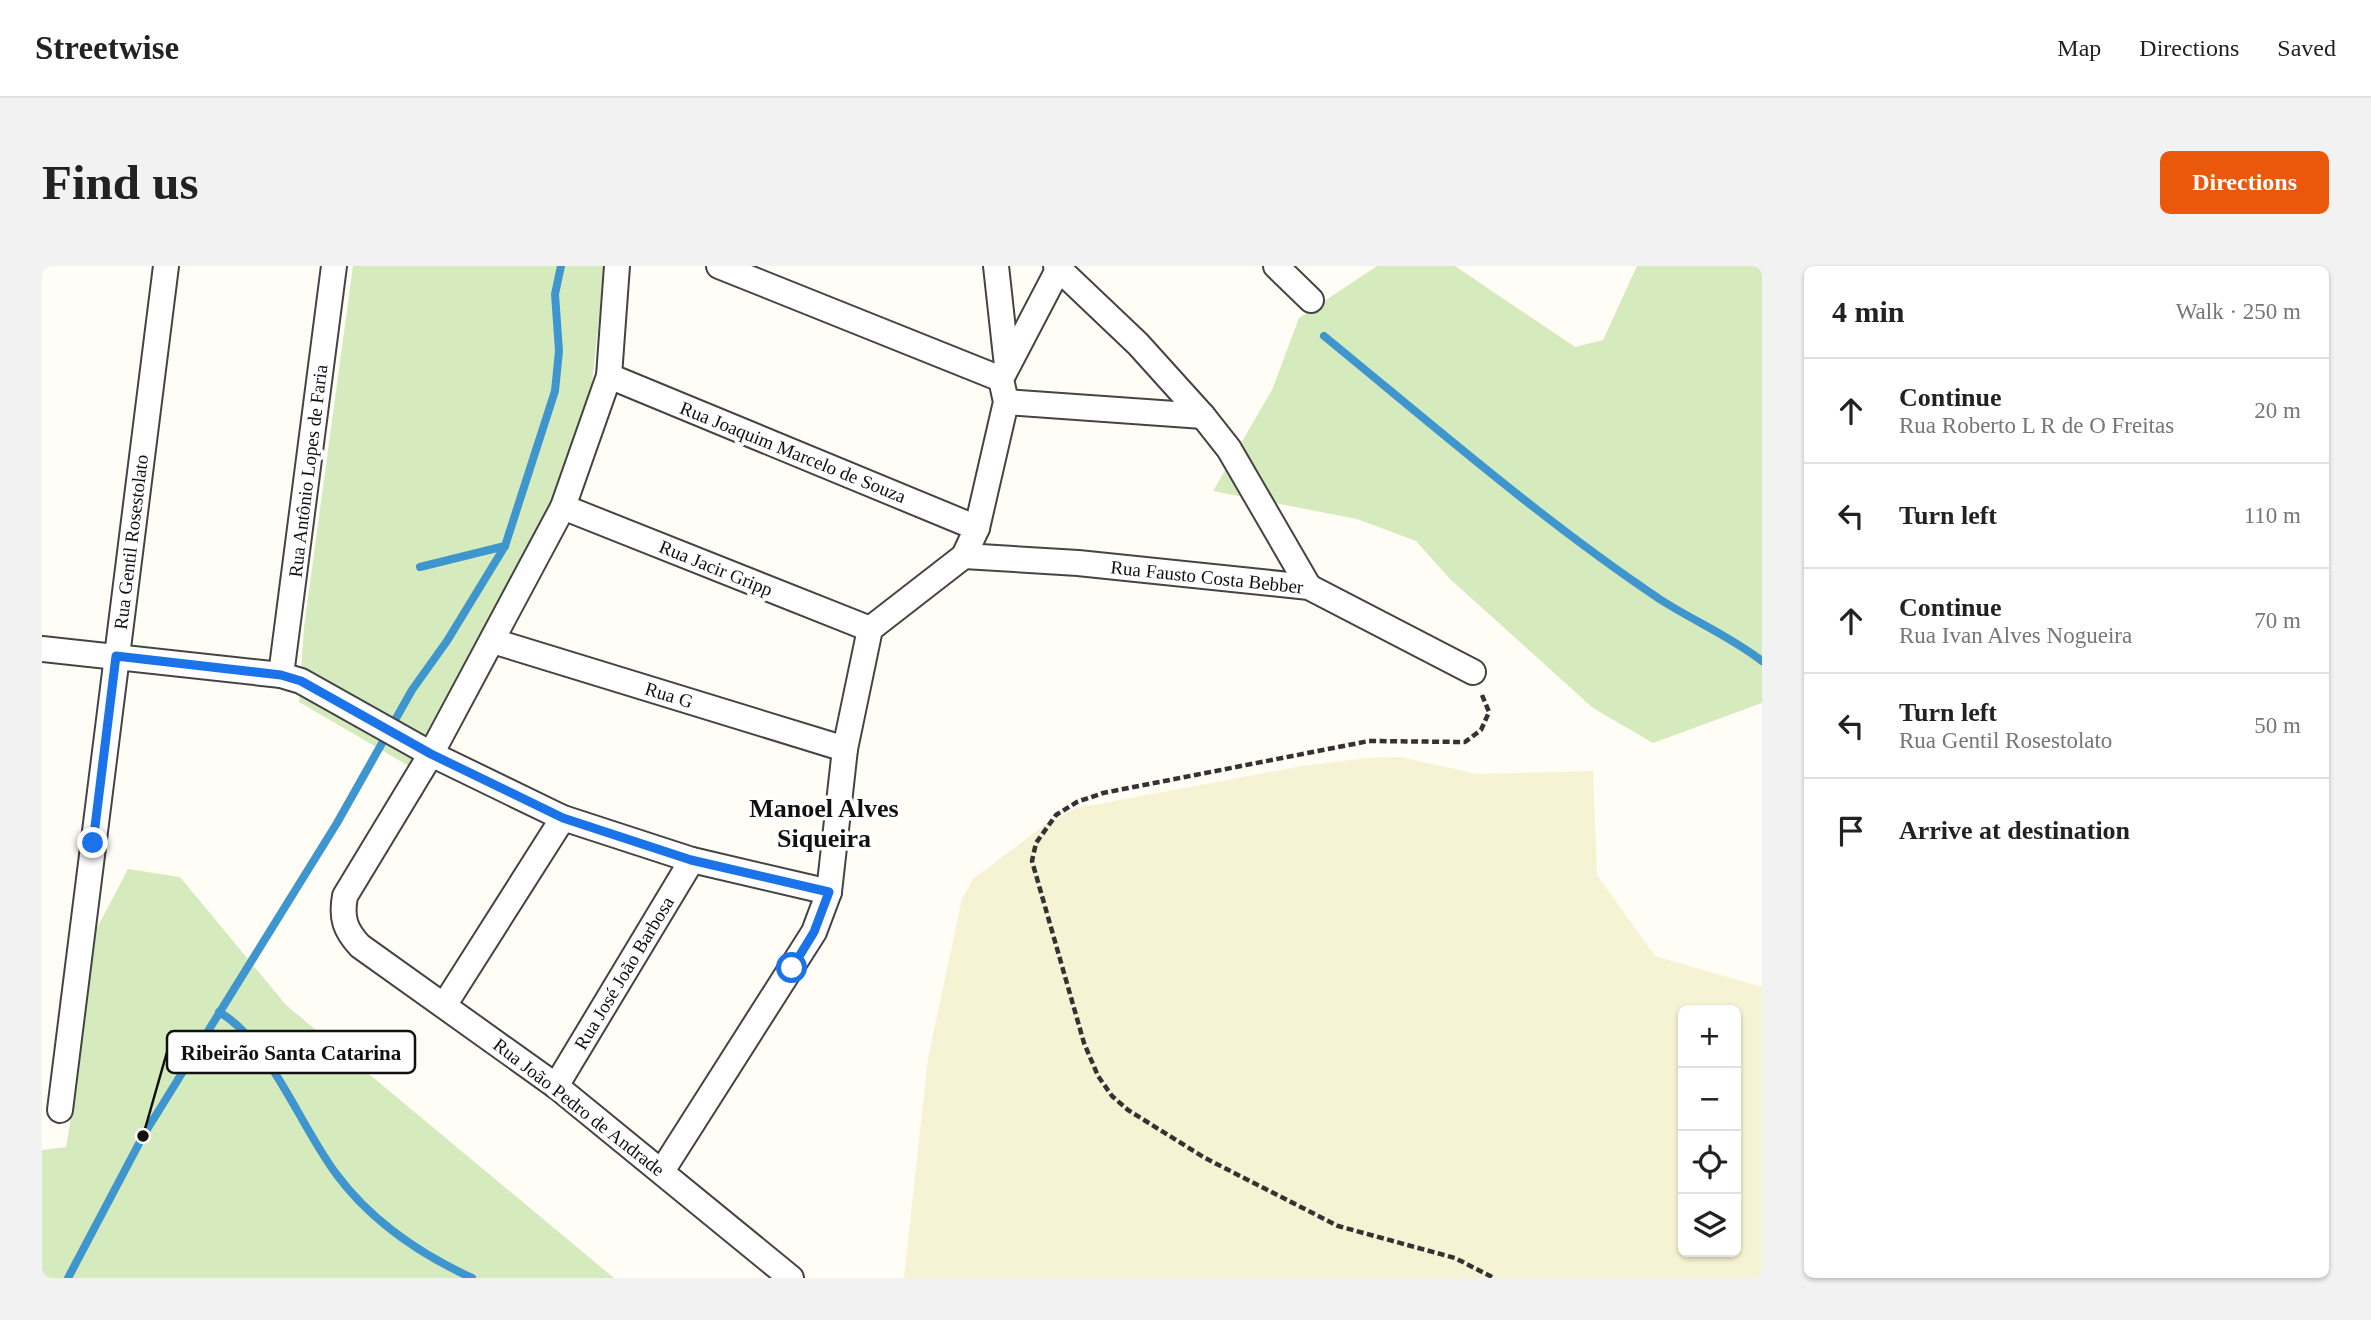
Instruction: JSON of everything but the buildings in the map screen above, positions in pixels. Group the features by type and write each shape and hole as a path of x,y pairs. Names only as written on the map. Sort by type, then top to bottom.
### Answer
{"street":[{"name":"Rua Gentil Rosestolato","path":"60,1110 166,266"},
{"name":"Rua Antônio Lopes de Faria","path":"281,675 334,266"},
{"path":"431,754 563,507 610,376 617,266"},
{"path":"719,266 1005,383 1203,416"},
{"path":"996,266 1005,383"},
{"path":"1276,266 1311,300"},
{"path":"662,1171 814,932 829,892 845,749 870,629 964,556 977,528 1005,383 1058,267 1138,344 1203,416 1228,449 1309,587"},
{"name":"Rua Joaquim Marcelo de Souza","path":"610,376 977,528"},
{"name":"Rua Jacir Gripp","path":"563,507 870,629"},
{"name":"Rua Fausto Costa Bebber","path":"964,556 1078,563 1309,587 1473,672"},
{"name":"Rua G","path":"493,641 845,749"},
{"path":"42,649 281,675 301,681 431,754 563,818 691,860 829,892"},
{"name":"Rua João Pedro de Andrade","path":"431,754 345,896 343,920 349,934 360,946 445,1004 556,1086 791,1278"},
{"path":"445,1004 563,818"},
{"name":"Rua José João Barbosa","path":"556,1086 691,860"}],"path":[{"path":"1473,672 1489,712 1481,730 1465,742 1369,741 1103,793 1077,802 1056,815 1036,843 1032,861 1084,1043 1098,1076 1112,1096 1128,1110 1205,1158 1338,1226 1455,1258 1494,1278"}],"shaded area":[{"path":"1400,757 1478,774 1593,771 1597,875 1655,956 1762,987 1762,1278 904,1278 928,1058 962,899 973,879 1046,824 1077,808 1302,766"}],"green space":[{"path":"353,266 605,266 590,400 568,477 414,769 299,702 304,627"},
{"path":"1377,266 1455,266 1575,347 1603,340 1637,266 1762,266 1762,703 1653,743 1593,708 1450,579 1416,541 1357,519 1213,491 1272,390 1299,318"},
{"path":"128,869 180,877 286,1005 614,1278 42,1278 42,1150 66,1147 72,1112 87,947"}],"waterway":[{"path":"68,1278 143,1136 337,823 412,690 447,641 505,546 555,391 559,351 555,294 561,266"},
{"path":"1324,336 1490,472 1617,570 1762,661"},
{"path":"420,567 505,546"},
{"path":"219,1012 237,1025 269,1063 324,1156 366,1208 416,1247 472,1278"}],"place":[{"name":"Ribeirão Santa Catarina","path":"143,1136"}],"district":[{"name":"Manoel Alves Siqueira","path":"824,823"}],"route":[{"path":"93,843 116,656 281,675 301,681 431,754 563,818 691,860 829,892 814,932 792,968"}]}
